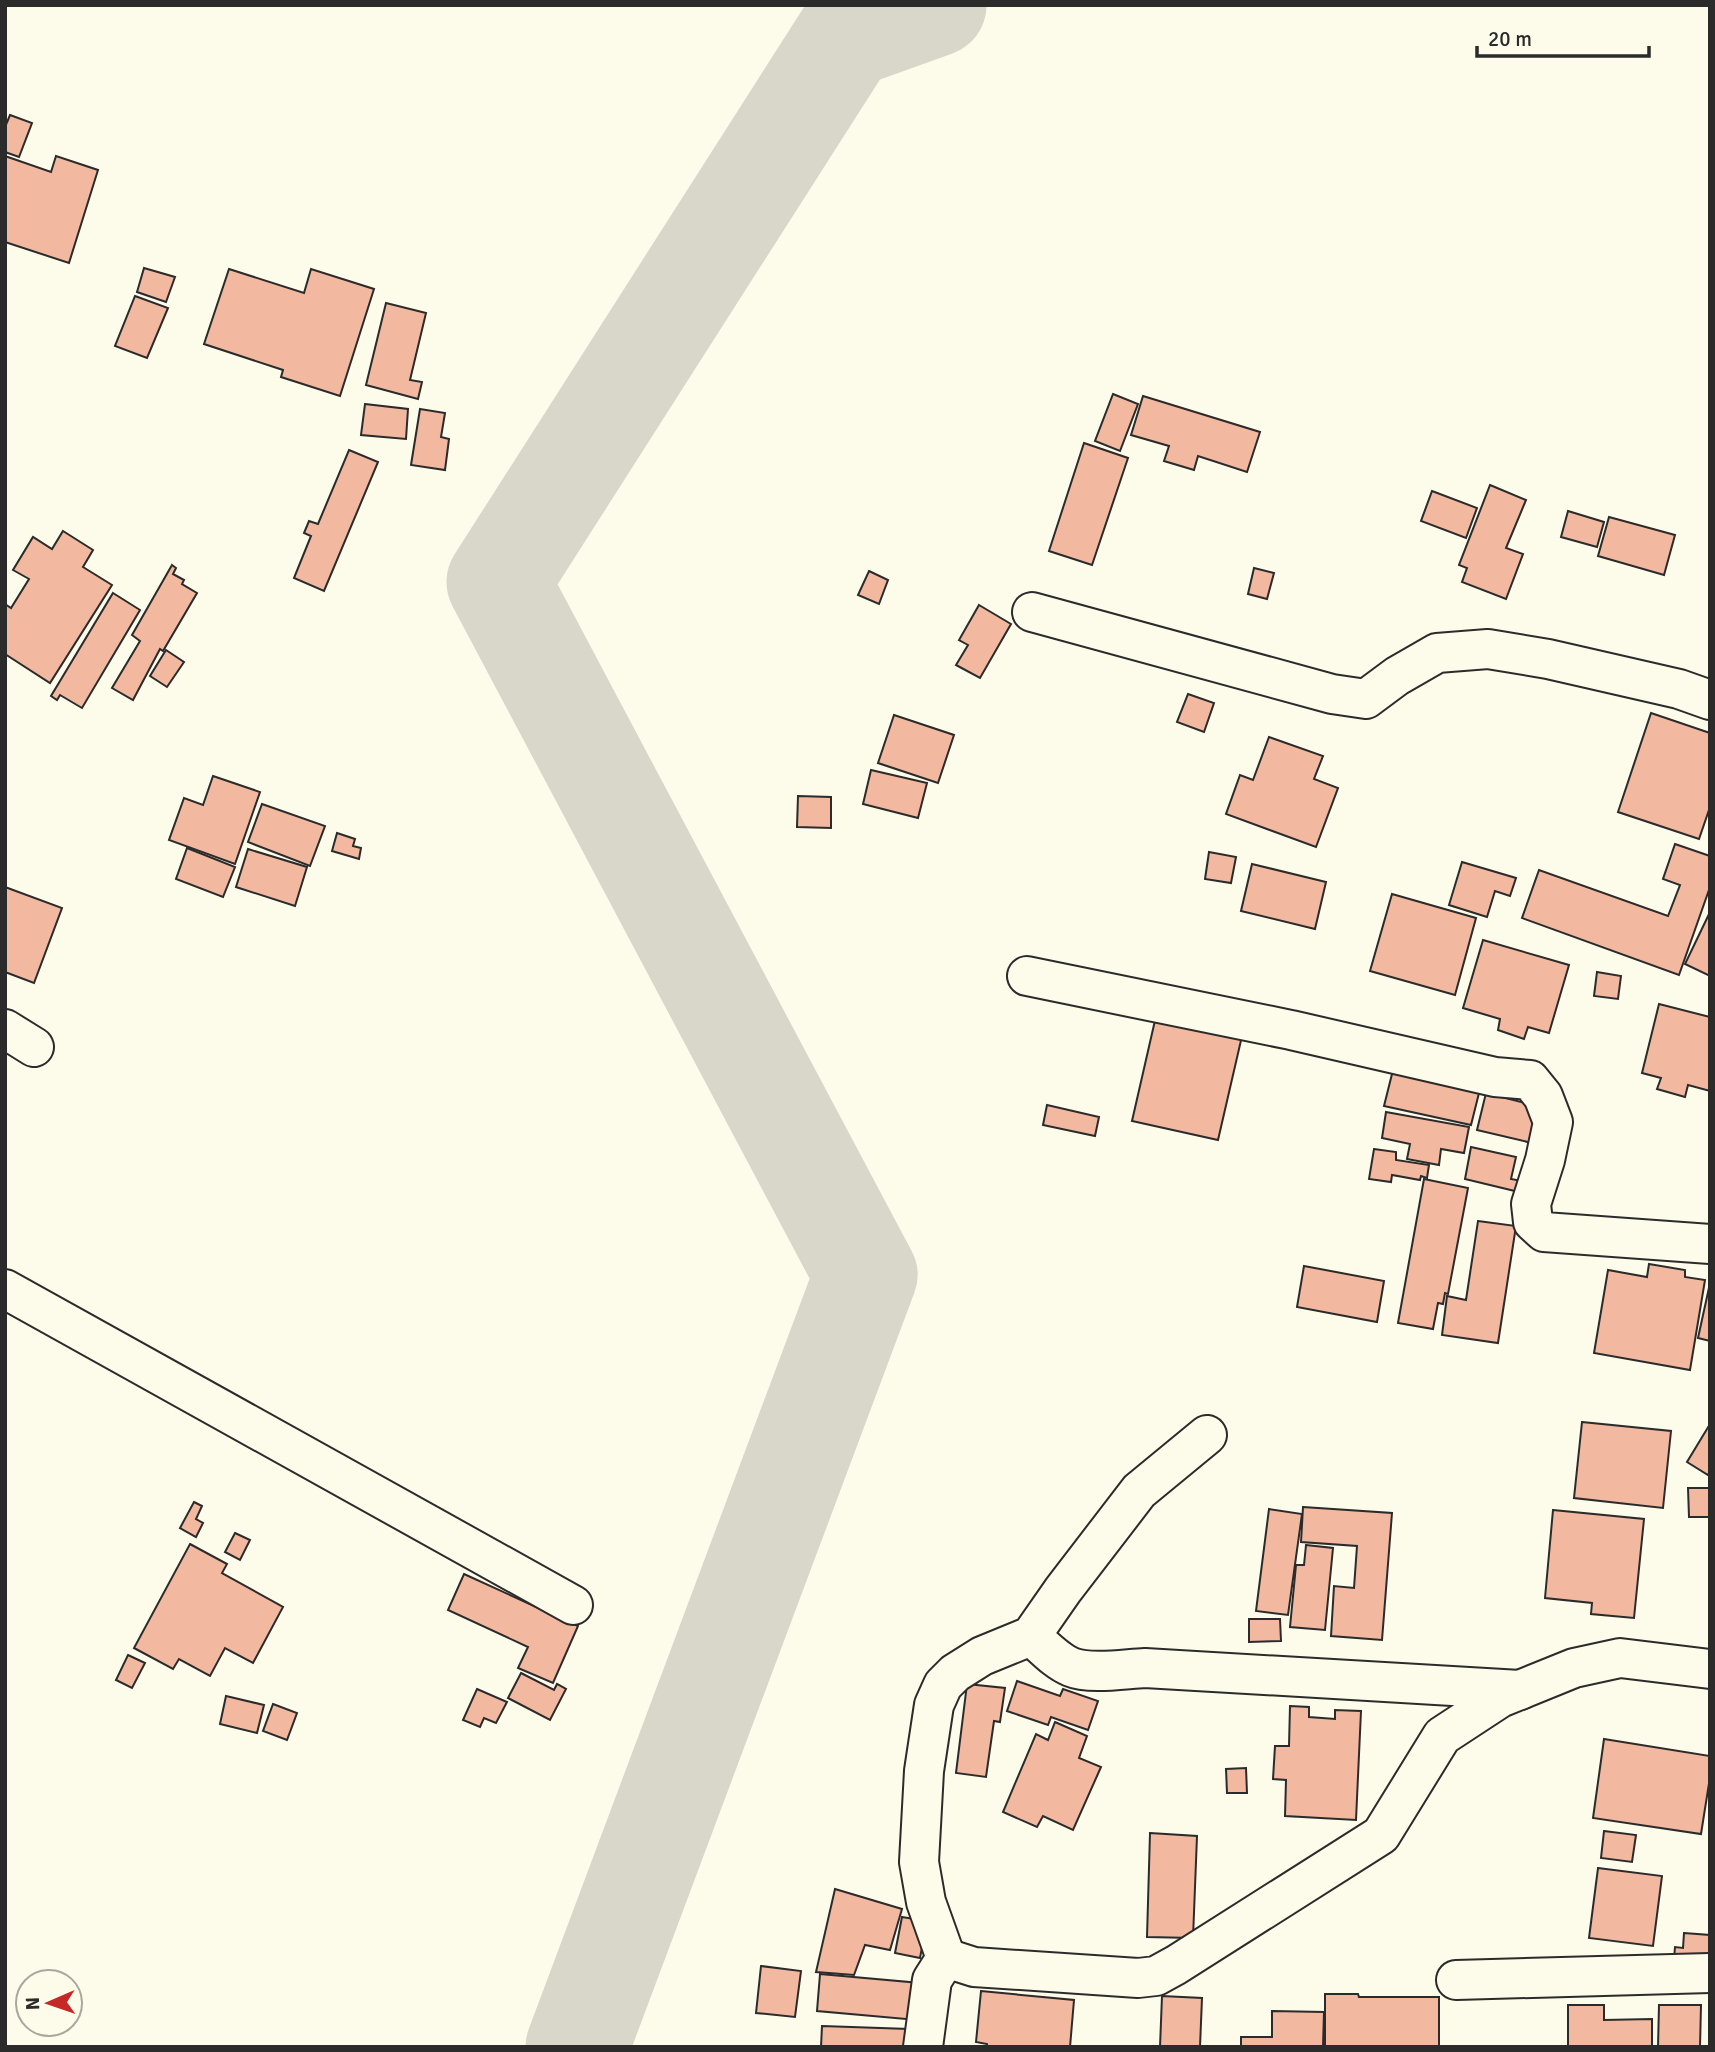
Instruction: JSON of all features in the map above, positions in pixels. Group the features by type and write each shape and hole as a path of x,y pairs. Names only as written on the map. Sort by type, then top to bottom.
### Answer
{"street":[{"path":"1032,612 1332,694 1366,699 1397,676 1437,653 1488,649 1548,659 1666,686 1710,700"},
{"path":"1027,976 1290,1030 1495,1077 1530,1080 1543,1096 1553,1122 1545,1160 1531,1204 1533,1222 1545,1232 1710,1244"},
{"path":"5,1289 573,1605"},
{"path":"946,1958 926,1902 919,1862 924,1771 934,1705 943,1685 955,1673 982,1656 1031,1636 1139,1491 1207,1435"},
{"path":"1031,1636 1071,1667 1087,1670 1145,1668 1520,1690"},
{"path":"946,1958 974,1967 1139,1978 1156,1976 1381,1835 1441,1736 1500,1698 1574,1668 1620,1658 1710,1669"},
{"path":"923,2047 932,1980 946,1958"},
{"path":"1456,1980 1710,1973"}],"building":[{"path":"10,115 32,123 19,157 5,152 5,127"},
{"path":"5,156 51,172 56,156 98,170 69,263 5,242"},
{"path":"144,268 175,277 166,302 137,292"},
{"path":"229,269 304,293 311,269 374,289 340,396 281,377 283,370 204,344"},
{"path":"135,296 168,308 147,358 115,346"},
{"path":"386,303 426,313 410,380 422,382 418,399 366,385"},
{"path":"1113,394 1138,404 1120,451 1095,441"},
{"path":"1143,396 1260,432 1247,472 1198,456 1194,470 1164,461 1169,446 1131,435"},
{"path":"365,404 408,409 406,439 361,435"},
{"path":"420,409 445,413 441,437 449,439 445,470 411,465"},
{"path":"1084,443 1128,458 1092,565 1049,551"},
{"path":"349,450 378,462 324,591 294,578 311,536 304,533 309,521 318,524"},
{"path":"1490,485 1526,500 1506,548 1523,554 1506,599 1462,582 1467,568 1459,565"},
{"path":"1432,491 1477,508 1466,538 1421,521"},
{"path":"1568,511 1604,522 1597,547 1561,537"},
{"path":"1609,517 1675,535 1664,575 1598,556"},
{"path":"63,531 93,550 83,567 112,585 50,683 5,654 5,604 11,608 29,579 13,570 33,537 52,549"},
{"path":"172,565 176,568 173,574 184,580 182,584 197,593 163,651 160,649 133,700 112,688 140,641 132,635"},
{"path":"1254,568 1274,573 1267,599 1248,594"},
{"path":"869,571 888,580 879,604 858,595"},
{"path":"113,593 140,610 82,708 60,695 57,700 51,696"},
{"path":"979,605 1011,624 980,678 956,665 968,645 959,640"},
{"path":"166,650 184,662 167,687 150,676"},
{"path":"1188,694 1214,703 1204,732 1177,722"},
{"path":"1651,713 1710,733 1710,807 1699,839 1618,812"},
{"path":"894,715 954,735 938,783 878,763"},
{"path":"1269,737 1323,756 1314,779 1338,788 1316,847 1226,814 1240,775 1253,780"},
{"path":"871,770 927,783 918,818 863,804"},
{"path":"213,776 260,792 235,864 169,840 184,798 203,805"},
{"path":"798,796 831,797 831,828 797,827"},
{"path":"262,804 325,826 310,866 248,842"},
{"path":"337,833 355,839 353,846 361,848 359,859 332,851"},
{"path":"1675,844 1710,856 1710,887 1679,975 1522,918 1539,870 1668,916 1680,885 1663,879"},
{"path":"187,848 235,867 223,897 176,879"},
{"path":"248,849 307,867 295,906 236,887"},
{"path":"1209,852 1236,857 1231,883 1205,879"},
{"path":"1462,862 1516,878 1510,896 1495,891 1487,917 1449,905"},
{"path":"1252,864 1326,882 1315,929 1241,911"},
{"path":"5,887 62,908 34,983 5,972"},
{"path":"1392,894 1476,918 1455,995 1370,971"},
{"path":"1710,912 1710,976 1685,964"},
{"path":"1483,940 1569,965 1549,1033 1528,1027 1524,1039 1498,1030 1500,1019 1463,1008"},
{"path":"1597,972 1621,976 1618,999 1594,996"},
{"path":"1659,1004 1710,1017 1710,1091 1688,1085 1685,1097 1657,1089 1661,1078 1642,1073"},
{"path":"1156,1016 1242,1036 1218,1140 1132,1121"},
{"path":"1393,1070 1480,1089 1471,1125 1384,1106"},
{"path":"1486,1093 1541,1107 1532,1143 1477,1130"},
{"path":"1047,1105 1099,1117 1095,1136 1043,1125"},
{"path":"1386,1112 1469,1127 1464,1153 1441,1149 1439,1165 1407,1159 1410,1144 1382,1138"},
{"path":"1471,1147 1516,1157 1511,1179 1522,1181 1519,1192 1465,1179"},
{"path":"1374,1149 1396,1152 1396,1160 1429,1165 1427,1178 1421,1176 1420,1180 1392,1175 1391,1182 1369,1179"},
{"path":"1424,1179 1468,1188 1448,1294 1445,1293 1443,1304 1438,1303 1433,1329 1398,1323"},
{"path":"1478,1221 1516,1226 1498,1343 1442,1335 1447,1296 1466,1300"},
{"path":"1649,1264 1685,1270 1685,1277 1705,1280 1690,1370 1594,1353 1608,1270 1647,1277"},
{"path":"1304,1266 1384,1281 1377,1322 1297,1307"},
{"path":"1710,1283 1710,1341 1698,1338"},
{"path":"1582,1422 1671,1431 1663,1508 1574,1498"},
{"path":"1710,1424 1710,1471 1708,1475 1687,1462"},
{"path":"1688,1488 1710,1488 1710,1517 1689,1517"},
{"path":"194,1502 202,1506 196,1519 203,1523 196,1537 180,1528"},
{"path":"1303,1507 1392,1513 1382,1640 1331,1636 1334,1586 1354,1588 1357,1546 1301,1542"},
{"path":"1269,1509 1302,1514 1288,1615 1256,1611"},
{"path":"1553,1510 1644,1519 1634,1618 1591,1614 1592,1603 1545,1598"},
{"path":"235,1533 250,1540 240,1560 225,1552"},
{"path":"190,1544 227,1564 222,1573 283,1607 253,1663 225,1648 210,1676 179,1659 173,1669 134,1648"},
{"path":"1306,1545 1333,1548 1325,1630 1290,1627 1296,1565 1304,1565"},
{"path":"464,1574 578,1626 553,1683 518,1668 528,1647 448,1610"},
{"path":"1249,1619 1280,1619 1281,1641 1249,1642"},
{"path":"128,1655 145,1663 132,1688 116,1680"},
{"path":"521,1673 554,1690 557,1684 566,1689 550,1720 508,1698"},
{"path":"1017,1681 1060,1696 1063,1689 1098,1701 1088,1730 1051,1717 1048,1725 1007,1711"},
{"path":"967,1684 1005,1688 1000,1722 994,1721 986,1777 956,1773"},
{"path":"477,1689 507,1702 496,1723 484,1718 480,1727 463,1720"},
{"path":"226,1696 264,1705 257,1733 220,1724"},
{"path":"273,1704 297,1713 287,1740 263,1731"},
{"path":"1290,1706 1309,1707 1309,1717 1335,1719 1335,1710 1361,1711 1356,1820 1285,1816 1286,1780 1273,1779 1275,1746 1289,1746"},
{"path":"1055,1722 1087,1736 1079,1758 1101,1767 1073,1830 1043,1816 1037,1827 1003,1812 1036,1734 1048,1740"},
{"path":"1604,1739 1710,1756 1710,1777 1701,1834 1593,1818"},
{"path":"1246,1768 1247,1793 1227,1793 1226,1769"},
{"path":"1604,1831 1636,1835 1632,1862 1601,1858"},
{"path":"1150,1833 1197,1836 1193,1938 1147,1937"},
{"path":"1598,1868 1662,1876 1653,1946 1589,1938"},
{"path":"835,1889 902,1909 890,1950 865,1945 854,1975 816,1972"},
{"path":"902,1917 927,1921 920,1958 895,1953"},
{"path":"1684,1933 1710,1935 1710,1961 1674,1959 1675,1947 1683,1948"},
{"path":"761,1966 801,1971 795,2017 756,2013"},
{"path":"820,1974 920,1983 917,2020 817,2011"},
{"path":"981,1991 1074,2000 1070,2047 987,2047 987,2044 976,2042"},
{"path":"1325,1994 1358,1994 1359,1997 1439,1997 1439,2047 1325,2047"},
{"path":"1162,1996 1202,1998 1200,2047 1160,2047"},
{"path":"1568,2005 1604,2005 1604,2020 1652,2019 1652,2047 1568,2047"},
{"path":"1659,2005 1701,2005 1700,2047 1658,2047"},
{"path":"1272,2011 1324,2012 1323,2047 1241,2047 1241,2037 1272,2037"},
{"path":"822,2026 909,2029 908,2047 821,2047"}],"waterway":[{"path":"577,2047 866,1275 498,582 846,37 935,5"}]}
